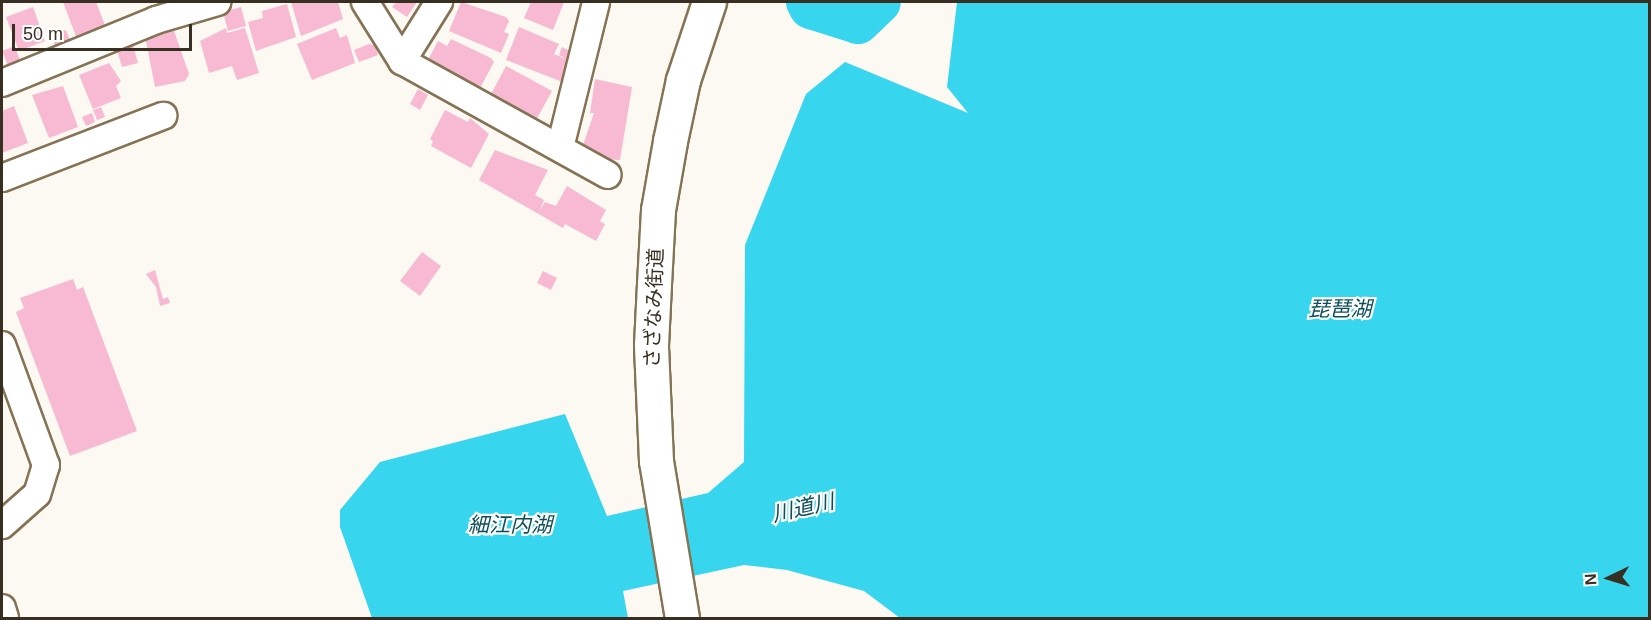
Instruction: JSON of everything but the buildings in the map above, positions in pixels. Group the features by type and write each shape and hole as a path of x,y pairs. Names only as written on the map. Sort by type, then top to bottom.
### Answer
{"main road":[{"name":"さざなみ街道","path":"682,618 661,501 651,345 658,210 683,80 709,2"}],"street":[{"path":"2,84 153,11 217,2"},
{"path":"365,2 402,61 608,175"},
{"path":"402,61 440,2"},
{"path":"560,148 596,2"},
{"path":"2,178 163,116"},
{"path":"2,345 46,465 37,494 2,525"},
{"path":"2,608 4,618"}],"water":[{"name":"琵琶湖","path":"957,2 1649,2 1649,618 900,618 864,591 787,570 744,565 623,591 628,618 372,618 340,527 340,510 380,462 565,414 607,516 708,493 744,462 745,245 806,94 845,62 968,113 947,87"}],"waterway":[{"path":"808,2 811,7 858,22 879,2"}],"water label":[{"name":"川道川","path":"803,508"},
{"name":"細江内湖","path":"510,525"}]}
